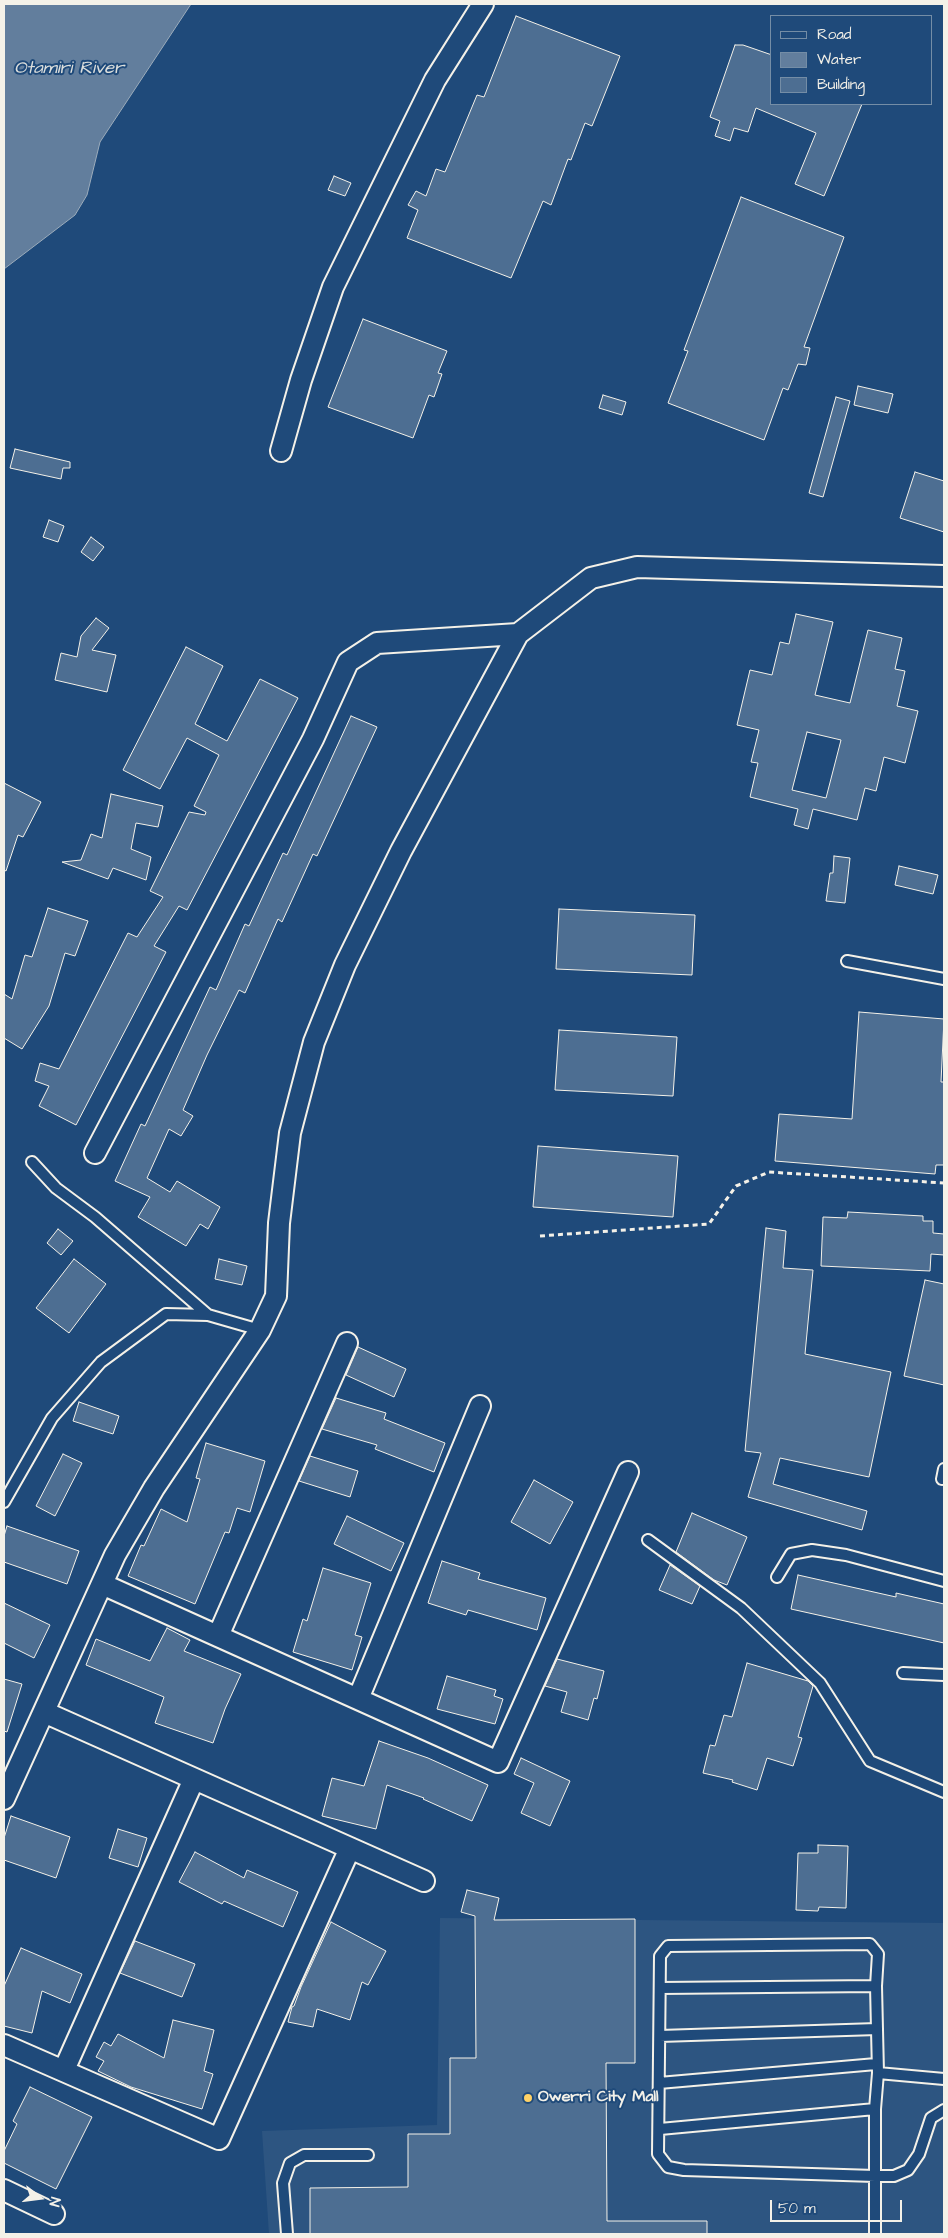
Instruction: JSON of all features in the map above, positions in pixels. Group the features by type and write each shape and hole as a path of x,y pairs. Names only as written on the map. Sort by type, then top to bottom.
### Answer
{"street":[{"path":"281,451 301,380 333,287 434,80 483,4"},
{"path":"4,1799 115,1555 154,1488 260,1330 276,1296 279,1223 290,1133 314,1042 345,965 392,869 518,634 591,578 637,567 944,576"},
{"path":"95,1153 308,747 348,662 377,643 518,634"},
{"path":"218,1636 347,1343"},
{"path":"358,1699 480,1406"},
{"path":"102,1584 498,1762 628,1472"},
{"path":"44,1712 424,1881"},
{"path":"64,2070 194,1779"},
{"path":"4,2045 219,2139 350,1848"},
{"path":"4,2190 54,2214"}],"lane":[{"path":"848,961 944,979"},
{"path":"32,1162 56,1188 95,1218 208,1315"},
{"path":"4,1502 52,1418 101,1362 166,1314 208,1315 260,1330"},
{"path":"648,1540 742,1608 820,1682 870,1761 944,1792"},
{"path":"777,1577 791,1554 812,1550 846,1555 944,1581"},
{"path":"903,1673 944,1675"},
{"path":"875,2234 876,2176 875,2109 877,2069 876,1986 878,1954 870,1944 668,1946 660,1956 660,2130 658,2154 668,2167 684,2170 876,2176 894,2176 908,2170 919,2154 931,2118 944,2110"},
{"path":"660,1988 876,1986"},
{"path":"660,2036 877,2029"},
{"path":"659,2083 877,2069 944,2078"},
{"path":"660,2130 875,2109"},
{"path":"288,2234 283,2183 290,2163 304,2155 368,2155"}],"path":[{"path":"540,1236 709,1224 736,1186 769,1172 944,1183"}],"shaded area":[{"path":"440,1918 944,1923 944,2234 269,2234 262,2131 437,2125"}],"water":[{"name":"Otamiri River","path":"4,4 191,4 100,142 87,195 75,215 4,269"}],"building":[{"path":"516,16 620,56 592,126 585,123 571,160 568,159 551,205 543,201 511,278 407,238 418,210 408,205 416,191 426,196 436,169 445,172 477,95 484,97"},
{"path":"735,45 743,45 770,54 770,105 862,105 824,196 795,184 816,133 756,108 748,132 734,128 730,141 715,136 720,121 710,117"},
{"path":"334,176 351,183 345,196 328,190"},
{"path":"741,197 844,237 804,347 810,348 806,365 798,364 788,390 783,388 764,440 668,403 688,351 684,350"},
{"path":"363,319 447,351 438,373 442,374 434,397 429,395 413,438 328,407"},
{"path":"858,386 893,394 888,413 854,405"},
{"path":"603,395 626,402 622,415 599,408"},
{"path":"836,397 850,401 823,497 809,493"},
{"path":"15,449 70,462 70,468 63,468 61,479 10,468"},
{"path":"915,472 944,481 944,532 900,518"},
{"path":"49,520 64,526 58,542 43,537"},
{"path":"91,537 104,547 93,561 81,552"},
{"path":"796,614 833,622 815,695 850,703 868,630 902,638 895,669 905,671 897,706 918,711 905,763 884,757 876,791 865,788 857,820 813,809 808,829 794,825 798,809 750,797 758,763 751,762 759,730 737,725 750,670 772,675 780,642 789,644","holes":["807,732 841,740 826,798 792,790"]},
{"path":"96,618 109,628 92,650 116,655 107,692 55,680 61,653 77,657 81,636"},
{"path":"186,647 223,666 195,724 227,741 260,679 298,698 187,910 179,906 154,946 166,952 76,1125 39,1106 49,1086 35,1081 40,1063 59,1069 128,933 137,937 163,897 150,891 189,812 205,815 206,812 194,806 219,755 187,738 160,789 123,770"},
{"path":"351,716 377,727 317,856 313,854 282,922 278,919 245,993 239,990 207,1055 183,1110 193,1116 181,1136 169,1129 147,1178 170,1192 177,1181 220,1207 208,1229 200,1224 186,1246 138,1217 150,1197 115,1181 141,1124 145,1126 210,987 216,990 245,924 249,926 283,853 287,855"},
{"path":"4,783 41,802 23,837 18,835 6,871 4,870"},
{"path":"111,794 163,806 158,827 136,823 131,849 151,857 146,880 113,868 108,879 62,862 81,860 91,834 102,838"},
{"path":"834,856 850,858 845,903 826,901 830,873 833,873"},
{"path":"899,866 938,875 933,894 895,885"},
{"path":"48,908 88,921 75,956 65,953 49,1006 22,1049 4,1038 4,994 12,999 25,955 32,957"},
{"path":"559,909 695,915 692,975 556,969"},
{"path":"859,1012 944,1019 941,1082 944,1082 944,1165 936,1165 935,1174 775,1161 779,1114 852,1119"},
{"path":"559,1030 677,1037 673,1096 555,1090"},
{"path":"538,1146 678,1156 673,1217 533,1207"},
{"path":"848,1212 923,1216 923,1221 933,1221 933,1233 944,1234 944,1255 931,1254 930,1271 821,1266 823,1217 847,1218"},
{"path":"766,1228 786,1231 783,1268 813,1270 805,1354 891,1372 869,1477 780,1458 773,1484 867,1511 862,1530 748,1497 761,1453 745,1451"},
{"path":"58,1229 73,1241 61,1255 47,1243"},
{"path":"74,1259 106,1284 69,1333 36,1308"},
{"path":"219,1259 247,1266 242,1285 215,1279"},
{"path":"925,1280 944,1284 944,1385 904,1376"},
{"path":"358,1347 406,1369 394,1397 346,1375"},
{"path":"336,1398 386,1413 384,1419 445,1443 434,1472 375,1449 377,1445 322,1429"},
{"path":"79,1402 119,1416 113,1434 73,1421"},
{"path":"206,1443 265,1461 250,1512 237,1508 229,1533 225,1532 195,1604 128,1576 141,1545 144,1546 161,1509 187,1522 200,1479 196,1478"},
{"path":"63,1454 82,1463 55,1516 36,1506"},
{"path":"310,1456 358,1471 350,1497 299,1481"},
{"path":"534,1480 573,1502 550,1544 511,1522"},
{"path":"692,1513 747,1537 727,1585 714,1580 676,1552"},
{"path":"347,1516 404,1543 391,1571 334,1544"},
{"path":"7,1526 79,1551 67,1584 4,1562 4,1536"},
{"path":"442,1561 480,1573 478,1579 546,1598 537,1630 468,1610 466,1615 428,1603"},
{"path":"670,1565 700,1586 692,1604 659,1590"},
{"path":"323,1568 371,1583 355,1635 362,1637 352,1670 293,1652 303,1619 307,1621"},
{"path":"798,1575 896,1597 896,1593 944,1604 944,1643 791,1609"},
{"path":"4,1603 50,1625 34,1658 4,1643"},
{"path":"167,1628 190,1640 184,1651 241,1674 225,1709 213,1743 155,1723 164,1697 86,1665 96,1639 150,1661"},
{"path":"557,1659 604,1671 597,1699 594,1698 588,1720 561,1712 567,1692 545,1686"},
{"path":"747,1663 808,1681 813,1686 798,1737 802,1738 793,1766 767,1758 757,1790 732,1782 733,1780 703,1773 710,1745 715,1746 724,1715 732,1717"},
{"path":"447,1676 496,1690 494,1696 503,1699 495,1724 437,1709"},
{"path":"4,1679 22,1684 7,1732 4,1731"},
{"path":"379,1741 428,1758 488,1785 472,1821 424,1798 387,1785 376,1829 322,1816 332,1778 364,1786"},
{"path":"521,1758 570,1781 550,1826 521,1813 534,1783 514,1774"},
{"path":"11,1816 70,1837 56,1878 4,1860 4,1838"},
{"path":"118,1829 147,1838 138,1867 109,1858"},
{"path":"818,1845 848,1846 846,1908 819,1907 818,1911 796,1910 798,1853 818,1853"},
{"path":"195,1852 244,1878 247,1870 298,1892 283,1927 224,1901 222,1904 179,1882"},
{"name":"Owerri City Mall","path":"467,1890 499,1898 494,1920 635,1919 635,2063 606,2063 607,2221 707,2221 707,2234 310,2234 310,2188 408,2187 408,2134 450,2134 450,2058 476,2058 475,1916 461,1912"},
{"path":"331,1922 386,1951 368,1985 362,1982 350,2020 317,2009 313,2027 288,2022 292,2007"},
{"path":"135,1941 195,1964 182,1997 120,1973"},
{"path":"21,1948 82,1974 70,2003 42,1991 32,2033 4,2026 4,1986"},
{"path":"173,2020 214,2030 204,2071 213,2074 202,2109 131,2087 98,2071 104,2061 96,2057 104,2042 111,2046 118,2034 164,2058"},
{"path":"30,2087 92,2117 56,2189 4,2163 4,2151 17,2124 13,2121"}],"place":[{"name":"Owerri City Mall","path":"528,2098"}]}
